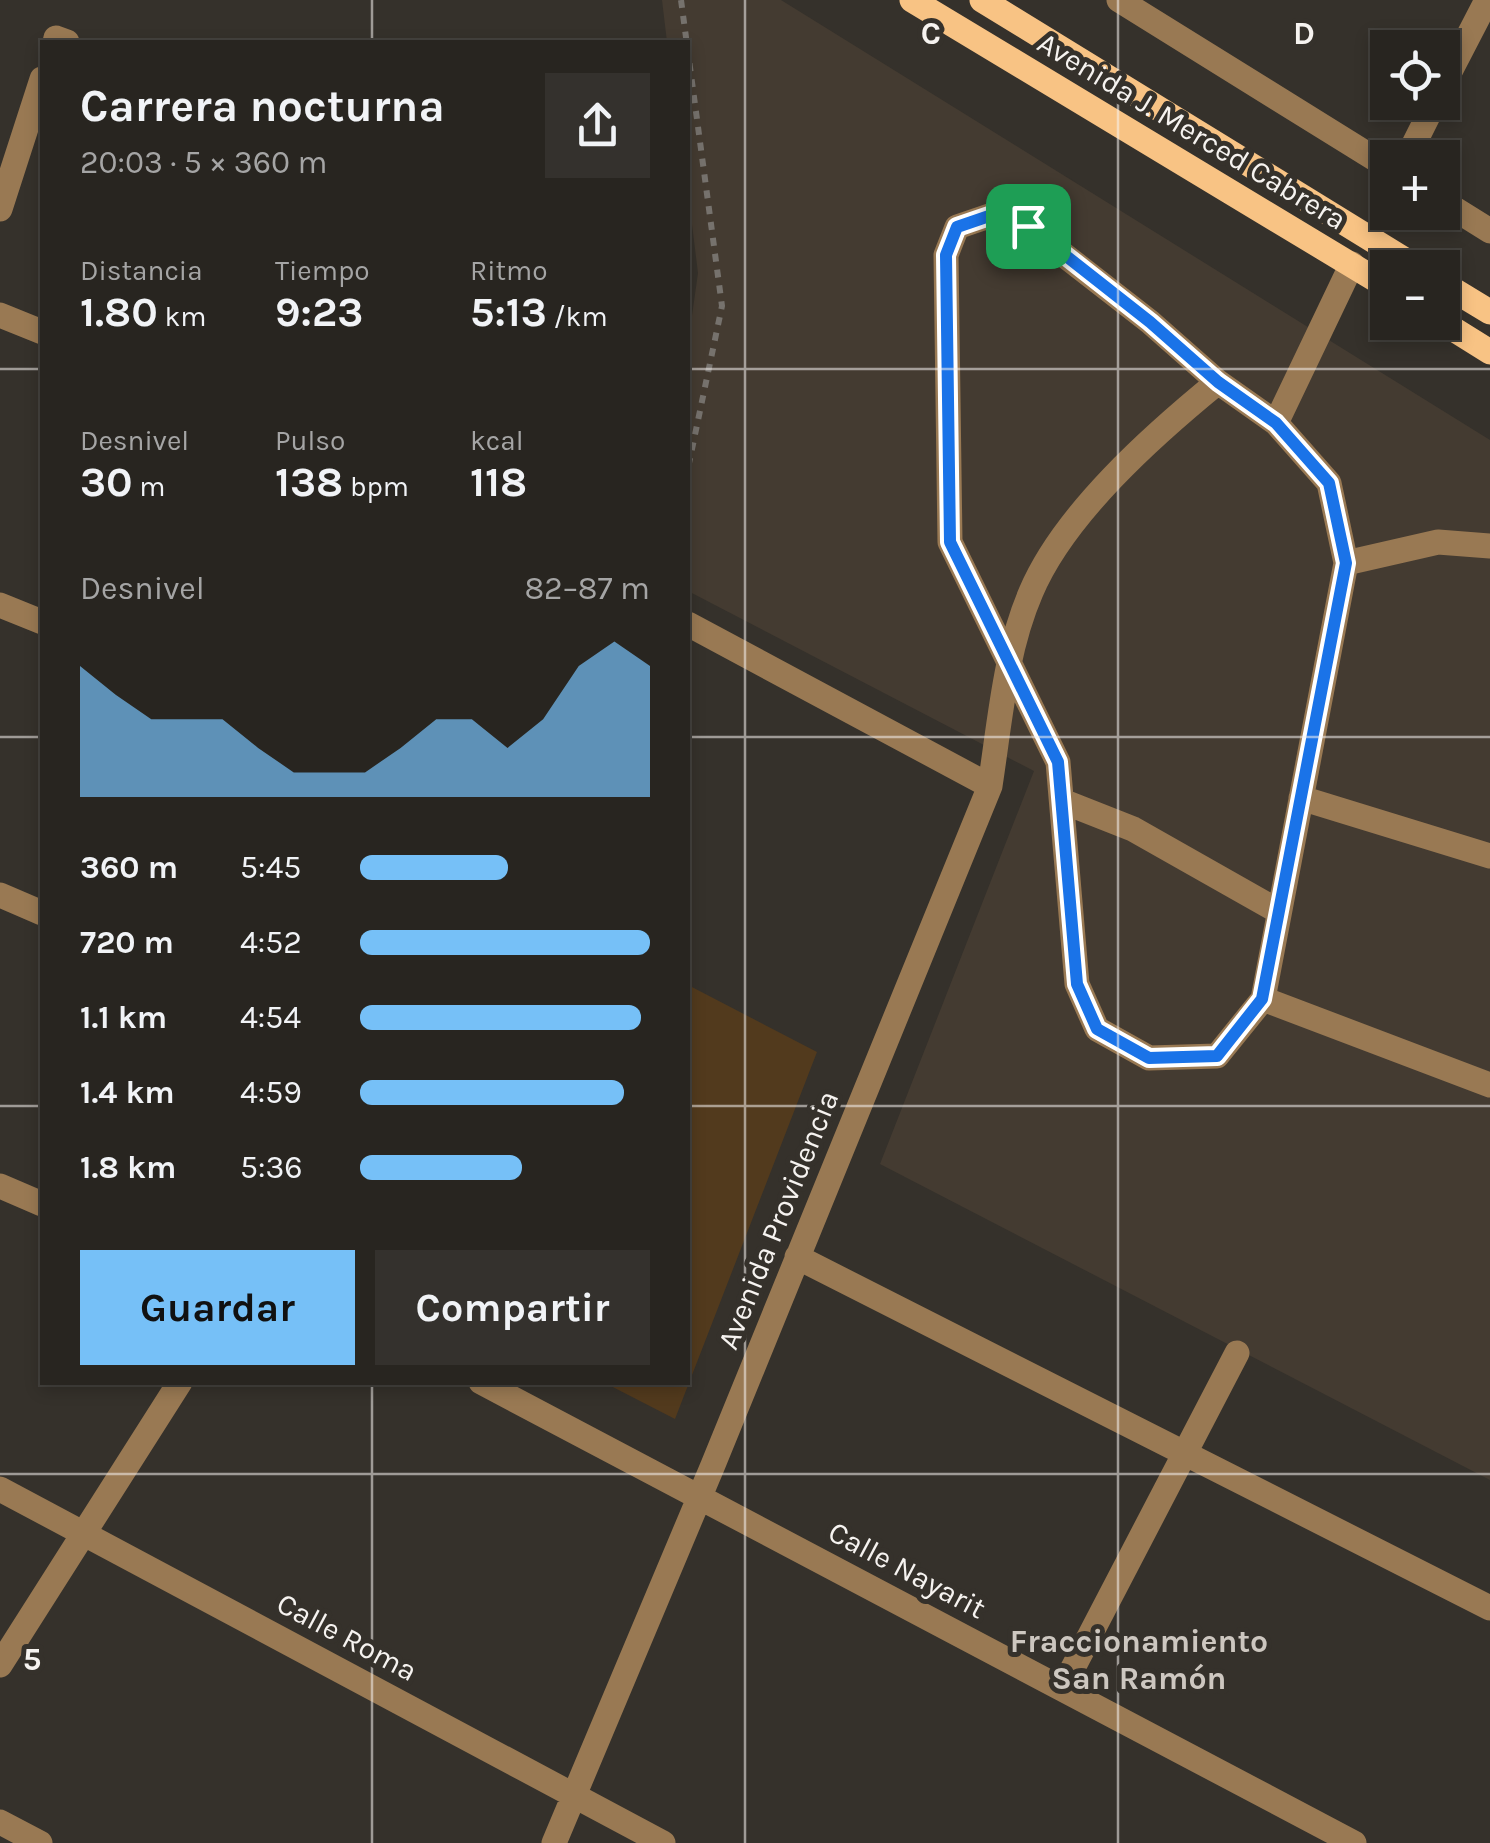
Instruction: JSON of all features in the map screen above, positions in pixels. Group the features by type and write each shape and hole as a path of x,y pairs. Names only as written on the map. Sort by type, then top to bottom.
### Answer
{"main road":[{"name":"Avenida J. Merced Cabrera","path":"912,0 1370,276"},
{"name":"Avenida J. Merced Cabrera","path":"982,0 1389,250"},
{"path":"1460,293 1490,312"},
{"path":"1460,333 1490,352"}],"street":[{"path":"1119,0 1370,156"},
{"path":"1460,53 1487,0"},
{"path":"0,209 40,85"},
{"path":"1460,213 1490,232"},
{"path":"992,215 1028,226 1150,322 1218,382 1276,423 1329,483 1346,563 1262,999 1217,1056 1149,1058 1097,1029 1077,984 1058,762 950,542 946,255 957,227 992,215"},
{"path":"1276,423 1352,264"},
{"path":"0,315 40,331"},
{"name":"Avenida Providencia","path":"554,1843 990,786 1009,667 1031,593 1058,542 1155,433 1218,382"},
{"path":"1346,563 1438,542 1490,546"},
{"path":"0,605 40,621"},
{"path":"690,625 990,786"},
{"path":"1300,798 1490,856"},
{"path":"1062,801 1133,829 1278,911"},
{"path":"0,895 40,912"},
{"path":"1262,999 1490,1085"},
{"path":"0,1186 40,1203"},
{"path":"797,1257 1490,1608"},
{"path":"1062,1689 1237,1353"},
{"path":"0,1665 178,1385"},
{"name":"Calle Nayarit","path":"487,1385 1354,1843"},
{"name":"Calle Roma","path":"0,1489 663,1843"},
{"path":"0,1822 40,1843"}],"path":[{"path":"681,0 686,40"},
{"path":"690,67 722,306 690,458"}],"shaded area":[{"path":"662,0 781,0 1490,440 1490,1480 880,1164 1034,771 690,592 690,330 698,273 690,208 690,40 667,40"},
{"path":"690,986 817,1052 690,1380"},
{"path":"609,1385 688,1385 675,1419"}],"district":[{"name":"Fraccionamiento San Ramón","path":"1139,1660"}],"route":[{"path":"992,215 1028,226 1150,322 1218,382 1276,423 1329,483 1346,563 1262,999 1217,1056 1149,1058 1097,1029 1077,984 1058,762 950,542 946,255 957,227 992,215"}]}
